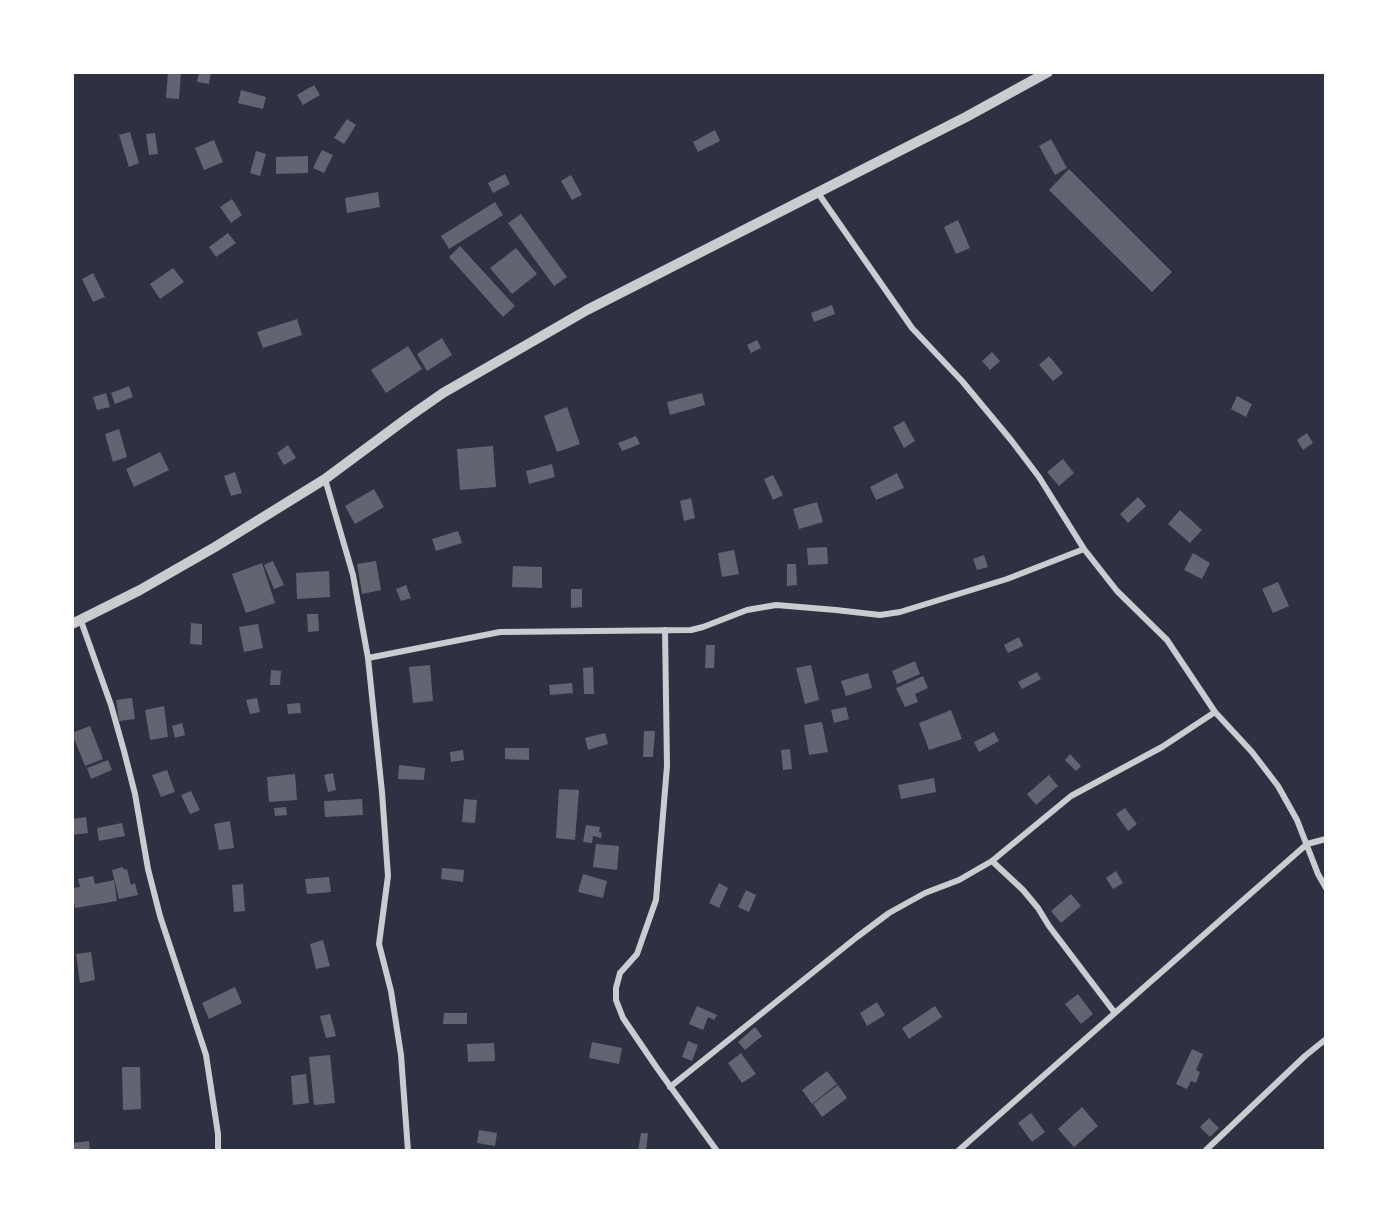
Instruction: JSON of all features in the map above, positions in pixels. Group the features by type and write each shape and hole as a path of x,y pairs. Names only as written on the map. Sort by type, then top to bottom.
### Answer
{"street":[{"path":"219,1151 206,1055 160,916 124,751 111,705 77,622 140,590 326,479 443,393 587,310 818,193 1048,72"},
{"path":"818,193 912,328 962,381 1011,440 1039,477 1084,549 1117,591 1167,640 1215,712 1252,752 1278,786 1326,888"},
{"path":"326,479 353,575 368,658 388,876 379,944 391,991 401,1055 408,1151"},
{"path":"368,658 500,632 665,630 703,627 747,610 776,605 879,615 900,612 1007,579 1084,549"},
{"path":"665,630 667,766 656,900 637,954 620,973 616,1000 623,1018 717,1151"},
{"path":"670,1087 856,937 889,914 925,893 958,880 992,861 1071,796 1162,747 1215,712"},
{"path":"958,1151 1307,844 1326,839"},
{"path":"992,861 1023,890 1038,908 1115,1013"},
{"path":"1205,1151 1326,1039"},
{"path":"710,1151 711,1141"}],"building":[{"path":"168,72 181,72 179,99 166,98"},
{"path":"199,72 211,72 209,84 197,82"},
{"path":"314,85 320,95 303,105 297,95"},
{"path":"241,90 266,97 263,109 238,103"},
{"path":"347,119 356,125 344,144 334,138"},
{"path":"715,130 720,141 698,152 693,142"},
{"path":"130,132 139,163 129,167 119,135"},
{"path":"155,133 158,154 149,155 146,134"},
{"path":"1051,139 1067,168 1055,175 1039,146"},
{"path":"214,140 223,162 204,170 195,148"},
{"path":"322,150 333,155 324,173 313,168"},
{"path":"256,151 266,154 260,176 250,173"},
{"path":"308,156 308,173 276,174 276,157"},
{"path":"1069,169 1172,272 1152,292 1049,190"},
{"path":"505,174 510,184 493,193 488,183"},
{"path":"571,175 582,195 572,200 561,181"},
{"path":"378,192 380,207 347,213 345,198"},
{"path":"232,199 242,215 231,223 220,207"},
{"path":"495,202 503,215 449,249 441,236"},
{"path":"521,214 567,277 554,286 508,223"},
{"path":"958,220 970,248 956,254 944,227"},
{"path":"228,233 236,243 216,257 209,247"},
{"path":"460,246 515,306 503,317 449,257"},
{"path":"516,248 537,274 512,294 490,268"},
{"path":"173,268 184,282 160,299 150,284"},
{"path":"93,273 105,297 93,302 82,279"},
{"path":"832,305 835,314 814,322 811,313"},
{"path":"297,319 302,335 263,348 257,332"},
{"path":"442,338 452,355 427,371 417,354"},
{"path":"757,340 761,348 751,353 747,345"},
{"path":"408,346 422,369 386,393 371,370"},
{"path":"992,352 1000,361 990,370 982,361"},
{"path":"1049,356 1063,373 1053,381 1039,365"},
{"path":"129,386 133,397 115,404 111,393"},
{"path":"106,393 110,407 97,410 93,397"},
{"path":"702,393 705,405 670,415 667,402"},
{"path":"1237,396 1252,404 1246,417 1231,409"},
{"path":"567,407 580,444 557,452 544,416"},
{"path":"904,421 915,441 904,448 893,427"},
{"path":"119,429 127,457 113,462 105,434"},
{"path":"1307,433 1313,443 1303,450 1297,440"},
{"path":"636,436 640,444 622,451 618,443"},
{"path":"288,445 296,458 284,465 277,453"},
{"path":"493,446 496,487 460,490 457,449"},
{"path":"160,452 169,470 134,487 126,469"},
{"path":"1063,459 1074,473 1059,486 1047,472"},
{"path":"552,464 555,477 529,484 526,471"},
{"path":"235,472 242,493 231,496 224,476"},
{"path":"897,473 904,488 876,500 870,487"},
{"path":"773,475 783,495 773,500 764,479"},
{"path":"374,489 384,507 355,524 345,506"},
{"path":"1138,497 1146,506 1128,523 1120,514"},
{"path":"691,498 695,518 684,521 680,501"},
{"path":"817,502 823,522 799,529 793,509"},
{"path":"1180,510 1202,530 1190,543 1168,524"},
{"path":"458,531 462,543 436,551 432,539"},
{"path":"827,547 828,564 808,565 807,548"},
{"path":"734,550 739,574 722,577 718,553"},
{"path":"1193,553 1210,563 1202,579 1184,570"},
{"path":"984,555 988,567 977,570 973,559"},
{"path":"273,561 284,585 274,589 264,565"},
{"path":"376,561 381,590 362,594 357,564"},
{"path":"262,563 275,603 246,613 232,574"},
{"path":"787,564 796,564 797,585 787,586"},
{"path":"513,566 542,567 542,588 512,587"},
{"path":"329,571 330,597 297,599 296,573"},
{"path":"1278,582 1289,606 1273,613 1262,589"},
{"path":"406,585 411,598 401,601 396,589"},
{"path":"571,589 582,589 582,607 571,608"},
{"path":"307,614 318,614 319,631 308,632"},
{"path":"191,623 202,624 202,645 190,644"},
{"path":"258,624 263,648 244,652 239,627"},
{"path":"1019,637 1023,646 1008,653 1004,645"},
{"path":"706,645 715,645 714,668 705,668"},
{"path":"915,661 920,674 897,684 892,671"},
{"path":"430,665 433,701 413,703 409,667"},
{"path":"811,665 819,700 805,704 796,668"},
{"path":"593,667 594,694 584,694 583,668"},
{"path":"271,670 281,671 280,685 270,685"},
{"path":"1037,672 1041,679 1022,689 1018,682"},
{"path":"868,673 872,688 846,696 841,681"},
{"path":"923,676 928,688 915,694 918,702 905,707 896,688"},
{"path":"572,683 573,693 550,695 549,685"},
{"path":"132,698 135,719 119,721 116,700"},
{"path":"257,698 260,712 250,714 246,700"},
{"path":"300,703 301,713 288,714 287,704"},
{"path":"164,706 168,737 150,740 145,710"},
{"path":"846,707 849,719 834,723 831,710"},
{"path":"951,710 962,739 929,750 919,723"},
{"path":"822,722 828,752 809,755 804,725"},
{"path":"182,723 185,735 175,738 172,726"},
{"path":"90,726 103,759 85,766 72,733"},
{"path":"644,731 655,731 653,757 643,757"},
{"path":"994,732 999,741 979,752 974,742"},
{"path":"605,733 608,744 588,750 585,738"},
{"path":"505,748 529,748 529,760 505,759"},
{"path":"790,749 792,769 783,770 781,750"},
{"path":"463,750 464,760 451,762 450,752"},
{"path":"1070,754 1081,766 1076,771 1065,760"},
{"path":"108,760 112,770 91,779 87,768"},
{"path":"399,765 425,768 424,780 398,779"},
{"path":"167,770 175,792 161,797 152,775"},
{"path":"333,773 336,790 328,792 324,775"},
{"path":"295,774 297,800 269,802 267,777"},
{"path":"1049,775 1058,786 1036,805 1027,794"},
{"path":"934,778 936,792 901,799 898,785"},
{"path":"559,789 579,790 575,840 556,838"},
{"path":"191,791 200,810 190,814 181,795"},
{"path":"362,799 363,815 325,817 324,801"},
{"path":"464,799 477,800 475,823 462,822"},
{"path":"286,807 287,815 275,816 274,808"},
{"path":"1125,808 1137,824 1128,831 1116,814"},
{"path":"86,817 88,833 72,835 72,819"},
{"path":"230,821 234,848 219,850 214,824"},
{"path":"122,823 125,836 99,841 97,828"},
{"path":"586,825 600,827 601,838 593,836 592,843 583,842"},
{"path":"596,844 619,846 617,870 593,867"},
{"path":"123,867 124,870 127,869 131,885 135,883 138,895 119,899 112,870"},
{"path":"442,868 464,870 463,882 441,879"},
{"path":"1116,871 1123,883 1113,889 1106,878"},
{"path":"583,874 607,881 603,898 578,892"},
{"path":"93,876 95,884 114,880 117,901 75,908 72,888 80,887 78,879"},
{"path":"329,877 331,892 307,894 305,879"},
{"path":"719,883 728,888 719,908 709,903"},
{"path":"243,884 245,911 234,912 232,885"},
{"path":"746,890 756,895 749,912 738,907"},
{"path":"1071,894 1081,906 1061,923 1051,911"},
{"path":"323,940 330,966 316,969 310,944"},
{"path":"91,952 95,980 80,983 76,954"},
{"path":"235,987 242,1003 209,1019 202,1003"},
{"path":"1078,994 1093,1014 1081,1024 1065,1004"},
{"path":"877,1002 885,1015 867,1026 860,1013"},
{"path":"697,1006 717,1015 714,1020 708,1017 703,1030 689,1024"},
{"path":"935,1006 942,1017 909,1039 902,1028"},
{"path":"444,1013 467,1013 467,1024 443,1024"},
{"path":"330,1014 336,1036 326,1038 320,1016"},
{"path":"755,1027 762,1036 745,1050 738,1042"},
{"path":"688,1041 698,1045 692,1061 682,1057"},
{"path":"592,1042 622,1048 619,1064 589,1058"},
{"path":"494,1043 495,1061 468,1062 467,1044"},
{"path":"1192,1049 1203,1054 1196,1070 1200,1072 1196,1083 1191,1081 1187,1089 1176,1084"},
{"path":"741,1053 756,1074 742,1083 728,1063"},
{"path":"330,1055 335,1103 314,1105 309,1057"},
{"path":"122,1067 140,1067 141,1109 123,1110"},
{"path":"827,1071 837,1084 812,1104 802,1090"},
{"path":"306,1074 309,1103 293,1105 291,1076"},
{"path":"838,1085 847,1098 822,1117 813,1104"},
{"path":"1082,1107 1098,1126 1074,1147 1058,1129"},
{"path":"1031,1113 1045,1132 1032,1142 1018,1123"},
{"path":"1209,1118 1219,1128 1210,1137 1200,1127"},
{"path":"479,1130 497,1133 495,1146 477,1143"},
{"path":"641,1133 648,1133 646,1151 638,1151"},
{"path":"89,1141 90,1151 72,1151 72,1143"}]}
